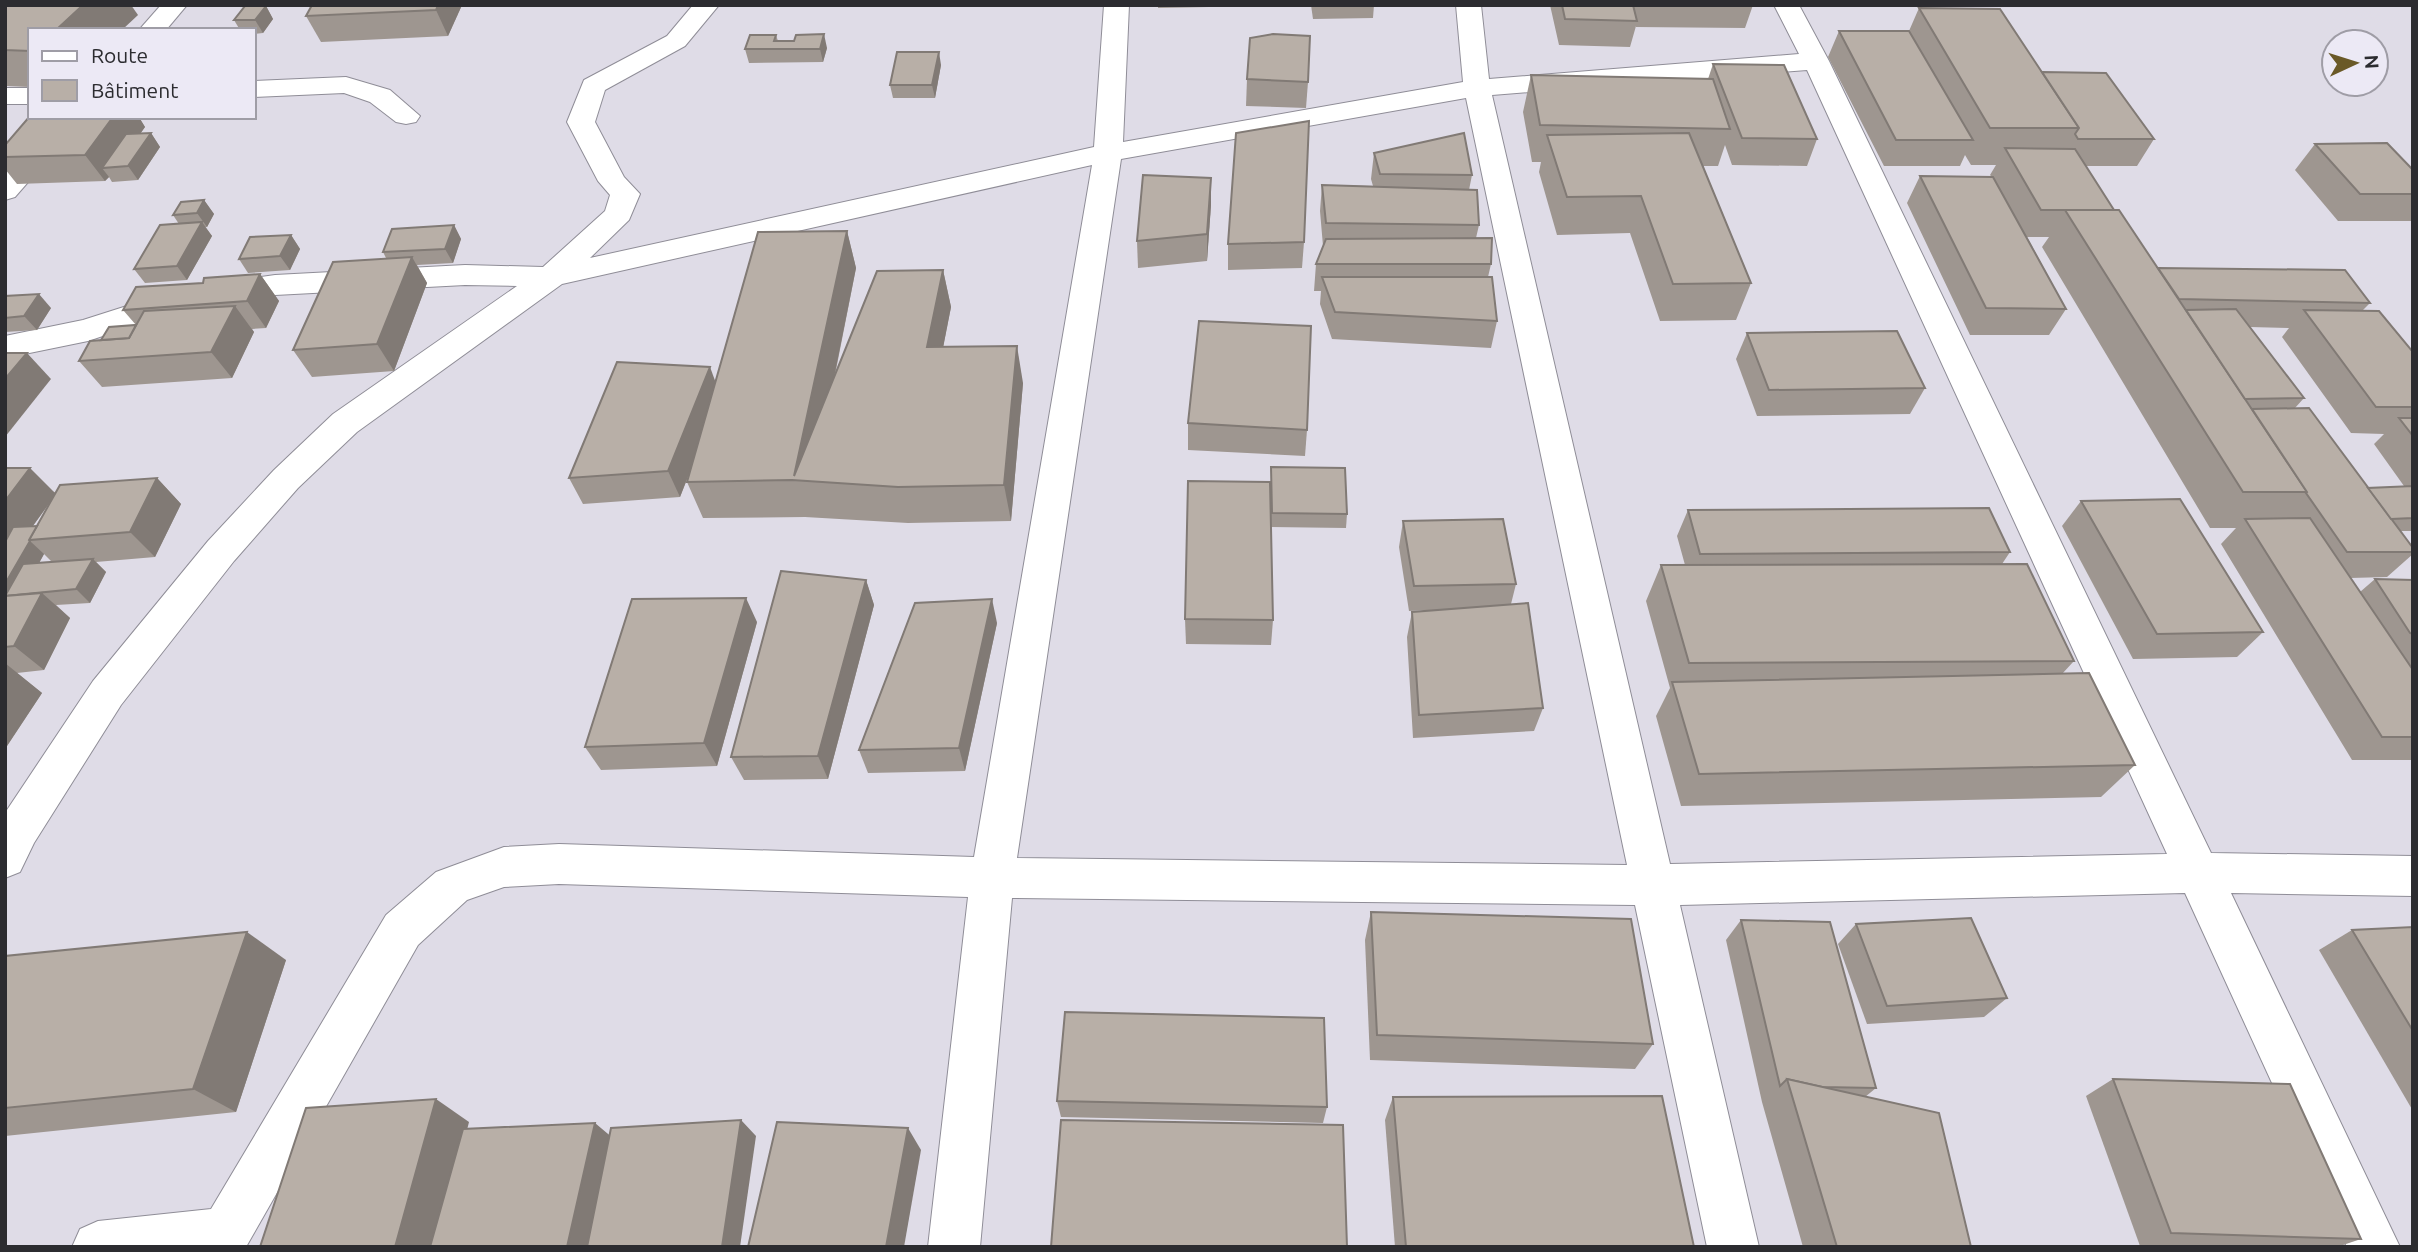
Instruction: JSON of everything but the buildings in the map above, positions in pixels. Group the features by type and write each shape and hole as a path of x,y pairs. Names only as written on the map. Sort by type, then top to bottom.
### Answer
{"street":[{"path":"154,28 175,5"},
{"path":"10,840 107,693 221,551 286,479 345,423 551,277 619,214 625,194 612,181 581,122 593,86 676,41 707,5"},
{"path":"954,1247 992,878 1108,153 1117,5"},
{"path":"1468,5 1477,88 1733,1247"},
{"path":"1786,5 1816,61 2374,1247"},
{"path":"5,347 88,330 141,312 215,294 275,285 465,275 551,277 649,253 1108,153 1477,88 1816,61"},
{"path":"256,89 346,85 380,96 406,116"},
{"path":"5,96 28,96"},
{"path":"5,191 69,119"},
{"path":"98,1247 220,1240 402,930 452,886 504,867 559,864 992,878 1655,886 2199,873 2413,876"}]}
